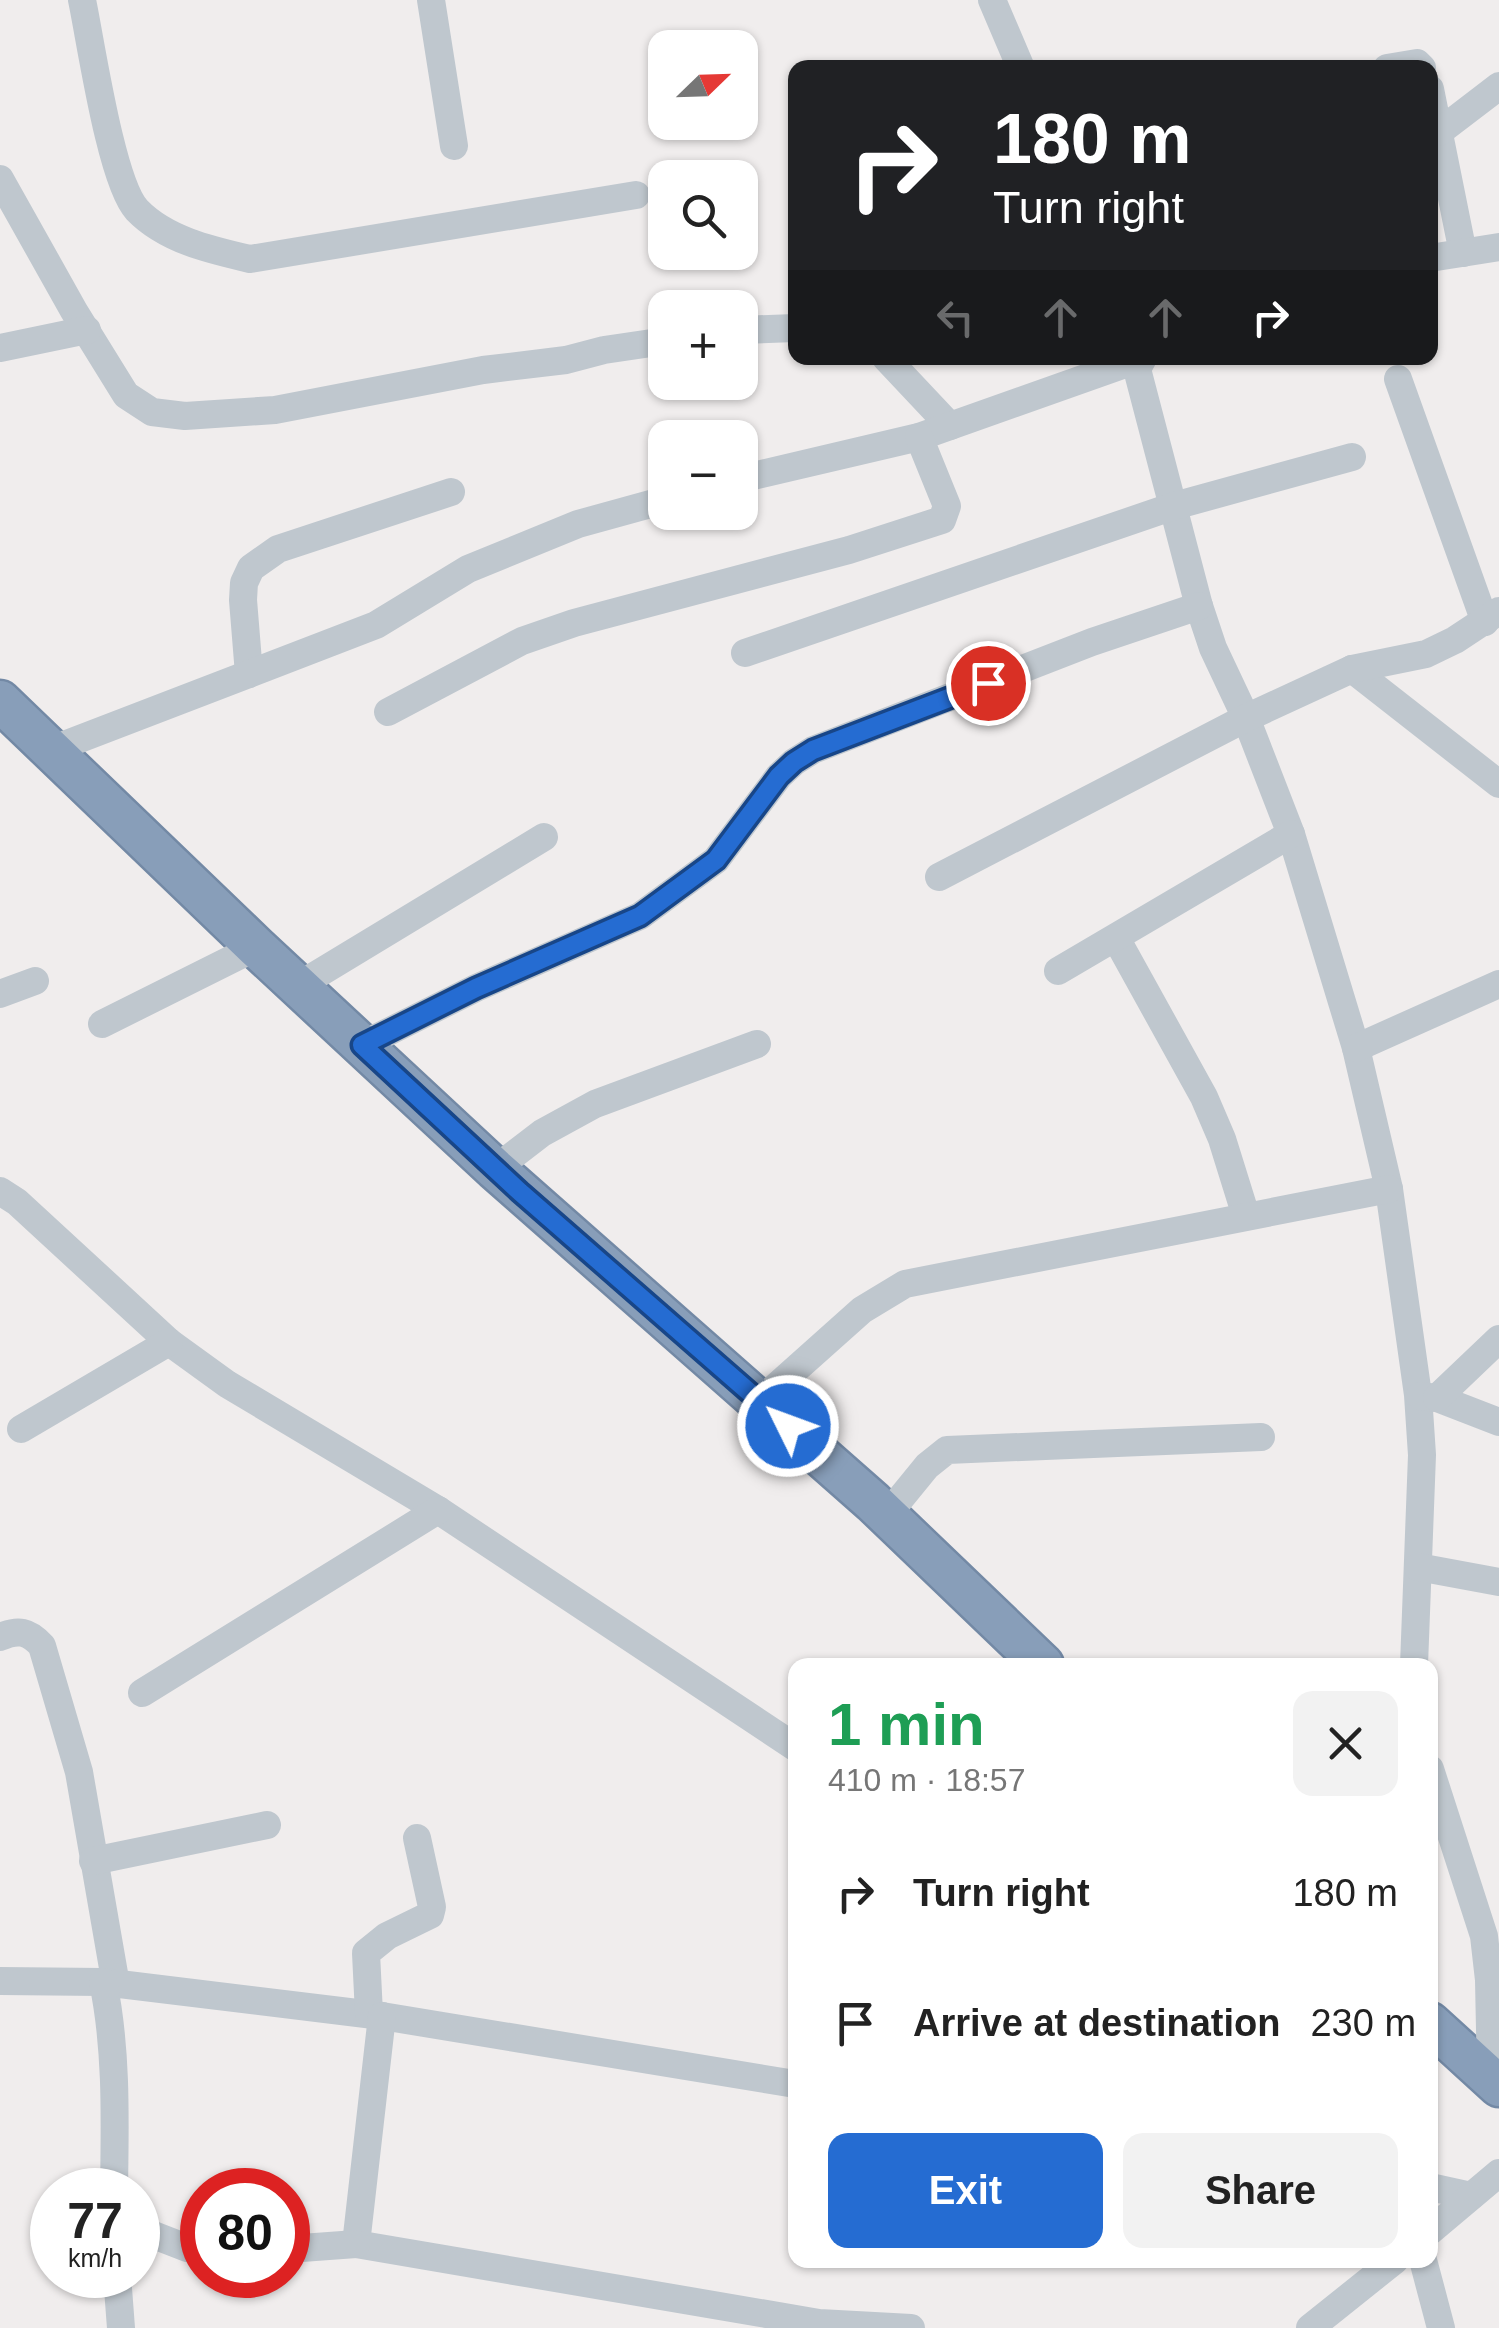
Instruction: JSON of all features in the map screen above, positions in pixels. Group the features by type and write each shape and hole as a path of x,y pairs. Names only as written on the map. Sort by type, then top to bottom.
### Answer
{"highway":[{"path":"6,717 51,750 256,948 495,1169 760,1401 1036,1658"},
{"path":"1438,2030 1495,2082"}],"street":[{"path":"82,0 115,160 136,208 179,238 202,248 250,259 636,195"},
{"path":"431,0 454,146"},
{"path":"992,0 1017,60"},
{"path":"1439,132 1499,86"},
{"path":"1438,127 1463,253"},
{"path":"0,180 126,394 138,406 152,412 185,416 275,410 648,344"},
{"path":"1438,257 1499,248"},
{"path":"758,329 788,328"},
{"path":"0,348 87,330"},
{"path":"893,365 950,426"},
{"path":"758,475 918,437 1122,365"},
{"path":"1139,365 1198,606 1291,834 1356,1048 1389,1189 1427,1397 1414,1658"},
{"path":"939,876 1246,718 1352,669 1426,654 1492,616 1398,379"},
{"path":"388,712 522,641 574,623 849,550 942,520 947,506 918,437"},
{"path":"745,653 1174,506 1352,456"},
{"path":"249,674 243,600 244,583 251,568 278,549 450,492"},
{"path":"51,750 376,625 468,569 578,524 648,505"},
{"path":"362,1045 476,988 640,916 716,860 779,776 813,750 1092,642 1198,606"},
{"path":"1352,669 1499,784"},
{"path":"1058,971 1291,834"},
{"path":"298,986 544,837"},
{"path":"1116,938 1204,1097 1222,1138 1246,1216"},
{"path":"102,1024 256,948"},
{"path":"0,994 35,981"},
{"path":"1356,1048 1499,984"},
{"path":"495,1169 542,1134 596,1104 757,1044"},
{"path":"760,1401 862,1310 906,1284 1389,1189"},
{"path":"0,1191 17,1202 169,1342 228,1384 438,1510 788,1742"},
{"path":"1427,1397 1499,1339"},
{"path":"20,1430 169,1342"},
{"path":"1427,1397 1499,1422"},
{"path":"887,1516 936,1456 947,1450 1261,1437"},
{"path":"142,1693 438,1510"},
{"path":"1418,1567 1499,1582"},
{"path":"0,1637 21,1632 32,1635 42,1646 78,1772 110,1983 114,2168"},
{"path":"1438,1794 1484,1936 1495,2082"},
{"path":"94,1861 267,1825"},
{"path":"356,2244 376,2015 366,1953 387,1936 430,1915 431,1897 417,1838"},
{"path":"0,1980 110,1983 376,2015 788,2083"},
{"path":"1438,2224 1499,2174"},
{"path":"1438,2188 1471,2196"},
{"path":"310,2247 356,2244 820,2325 912,2328"},
{"path":"1313,2327 1384,2268"},
{"path":"1425,2268 1441,2328"},
{"path":"119,2298 121,2328"}],"route":[{"path":"788,1426 520,1192 362,1045 476,988 640,916 716,860 779,776 813,750 988,683"}]}
